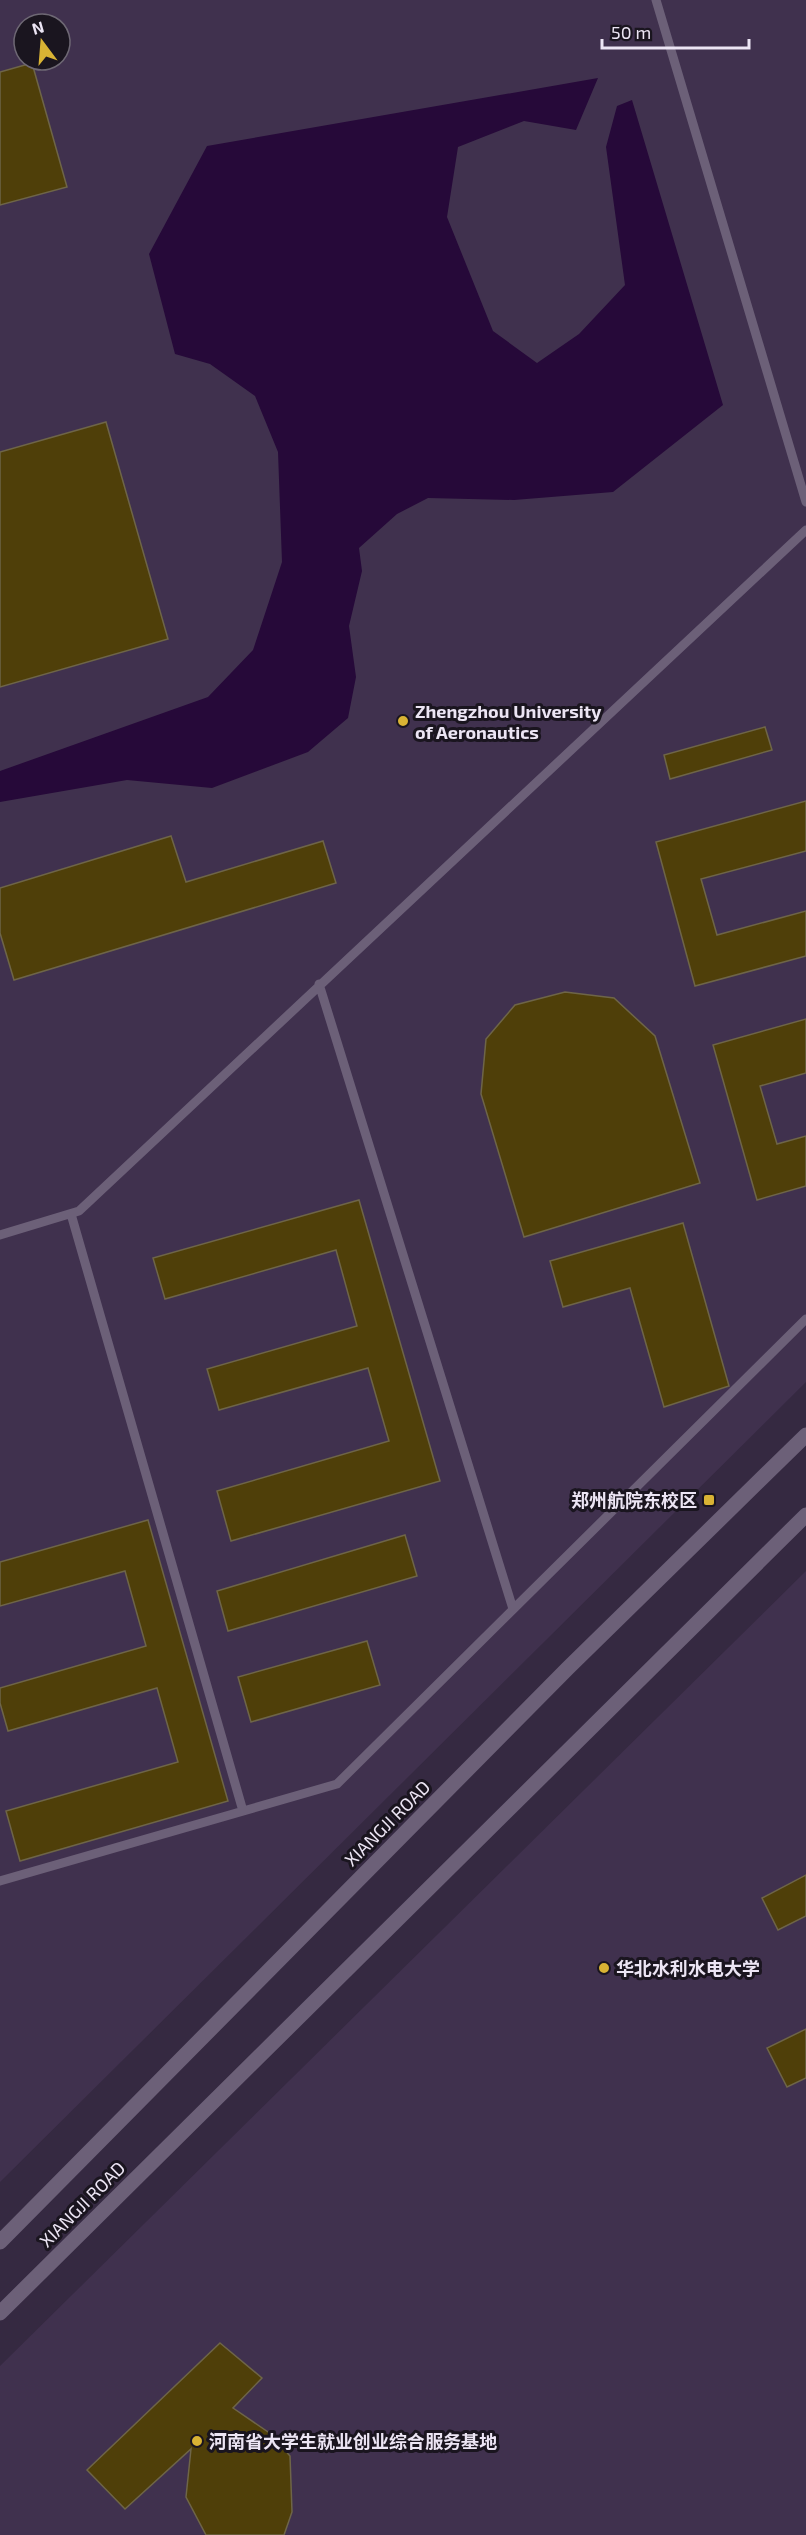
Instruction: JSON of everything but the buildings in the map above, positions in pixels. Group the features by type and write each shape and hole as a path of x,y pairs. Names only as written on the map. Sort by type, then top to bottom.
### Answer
{"street":[{"name":"XIANGJI ROAD","path":"0,2242 560,1676 806,1435"},
{"name":"XIANGJI ROAD","path":"0,2313 806,1515"}],"lane":[{"path":"656,0 806,502"},
{"path":"0,1235 79,1211 806,530"},
{"path":"319,984 513,1609"},
{"path":"71,1214 243,1811"},
{"path":"0,1881 337,1784 806,1319"}],"shaded area":[{"name":"Zhengzhou University of Aeronautics","path":"0,0 806,0 806,1382 0,2182"},
{"path":"598,78 576,130 524,121 458,147 447,217 493,331 537,363 579,334 625,285 606,147 617,106 632,100 723,405 613,492 514,500 428,498 397,514 359,548 362,571 349,626 356,677 348,718 308,752 212,788 127,780 0,802 0,771 208,697 253,650 282,562 278,452 255,396 210,364 175,354 149,254 207,146"},
{"name":"华北水利水电大学","path":"806,1571 806,2535 0,2535 0,2366"}],"place":[{"name":"Zhengzhou University of Aeronautics","path":"403,721"},
{"name":"郑州航院东校区","path":"709,1500"},
{"name":"华北水利水电大学","path":"604,1968"},
{"name":"河南省大学生就业创业综合服务基地","path":"197,2441"}]}
